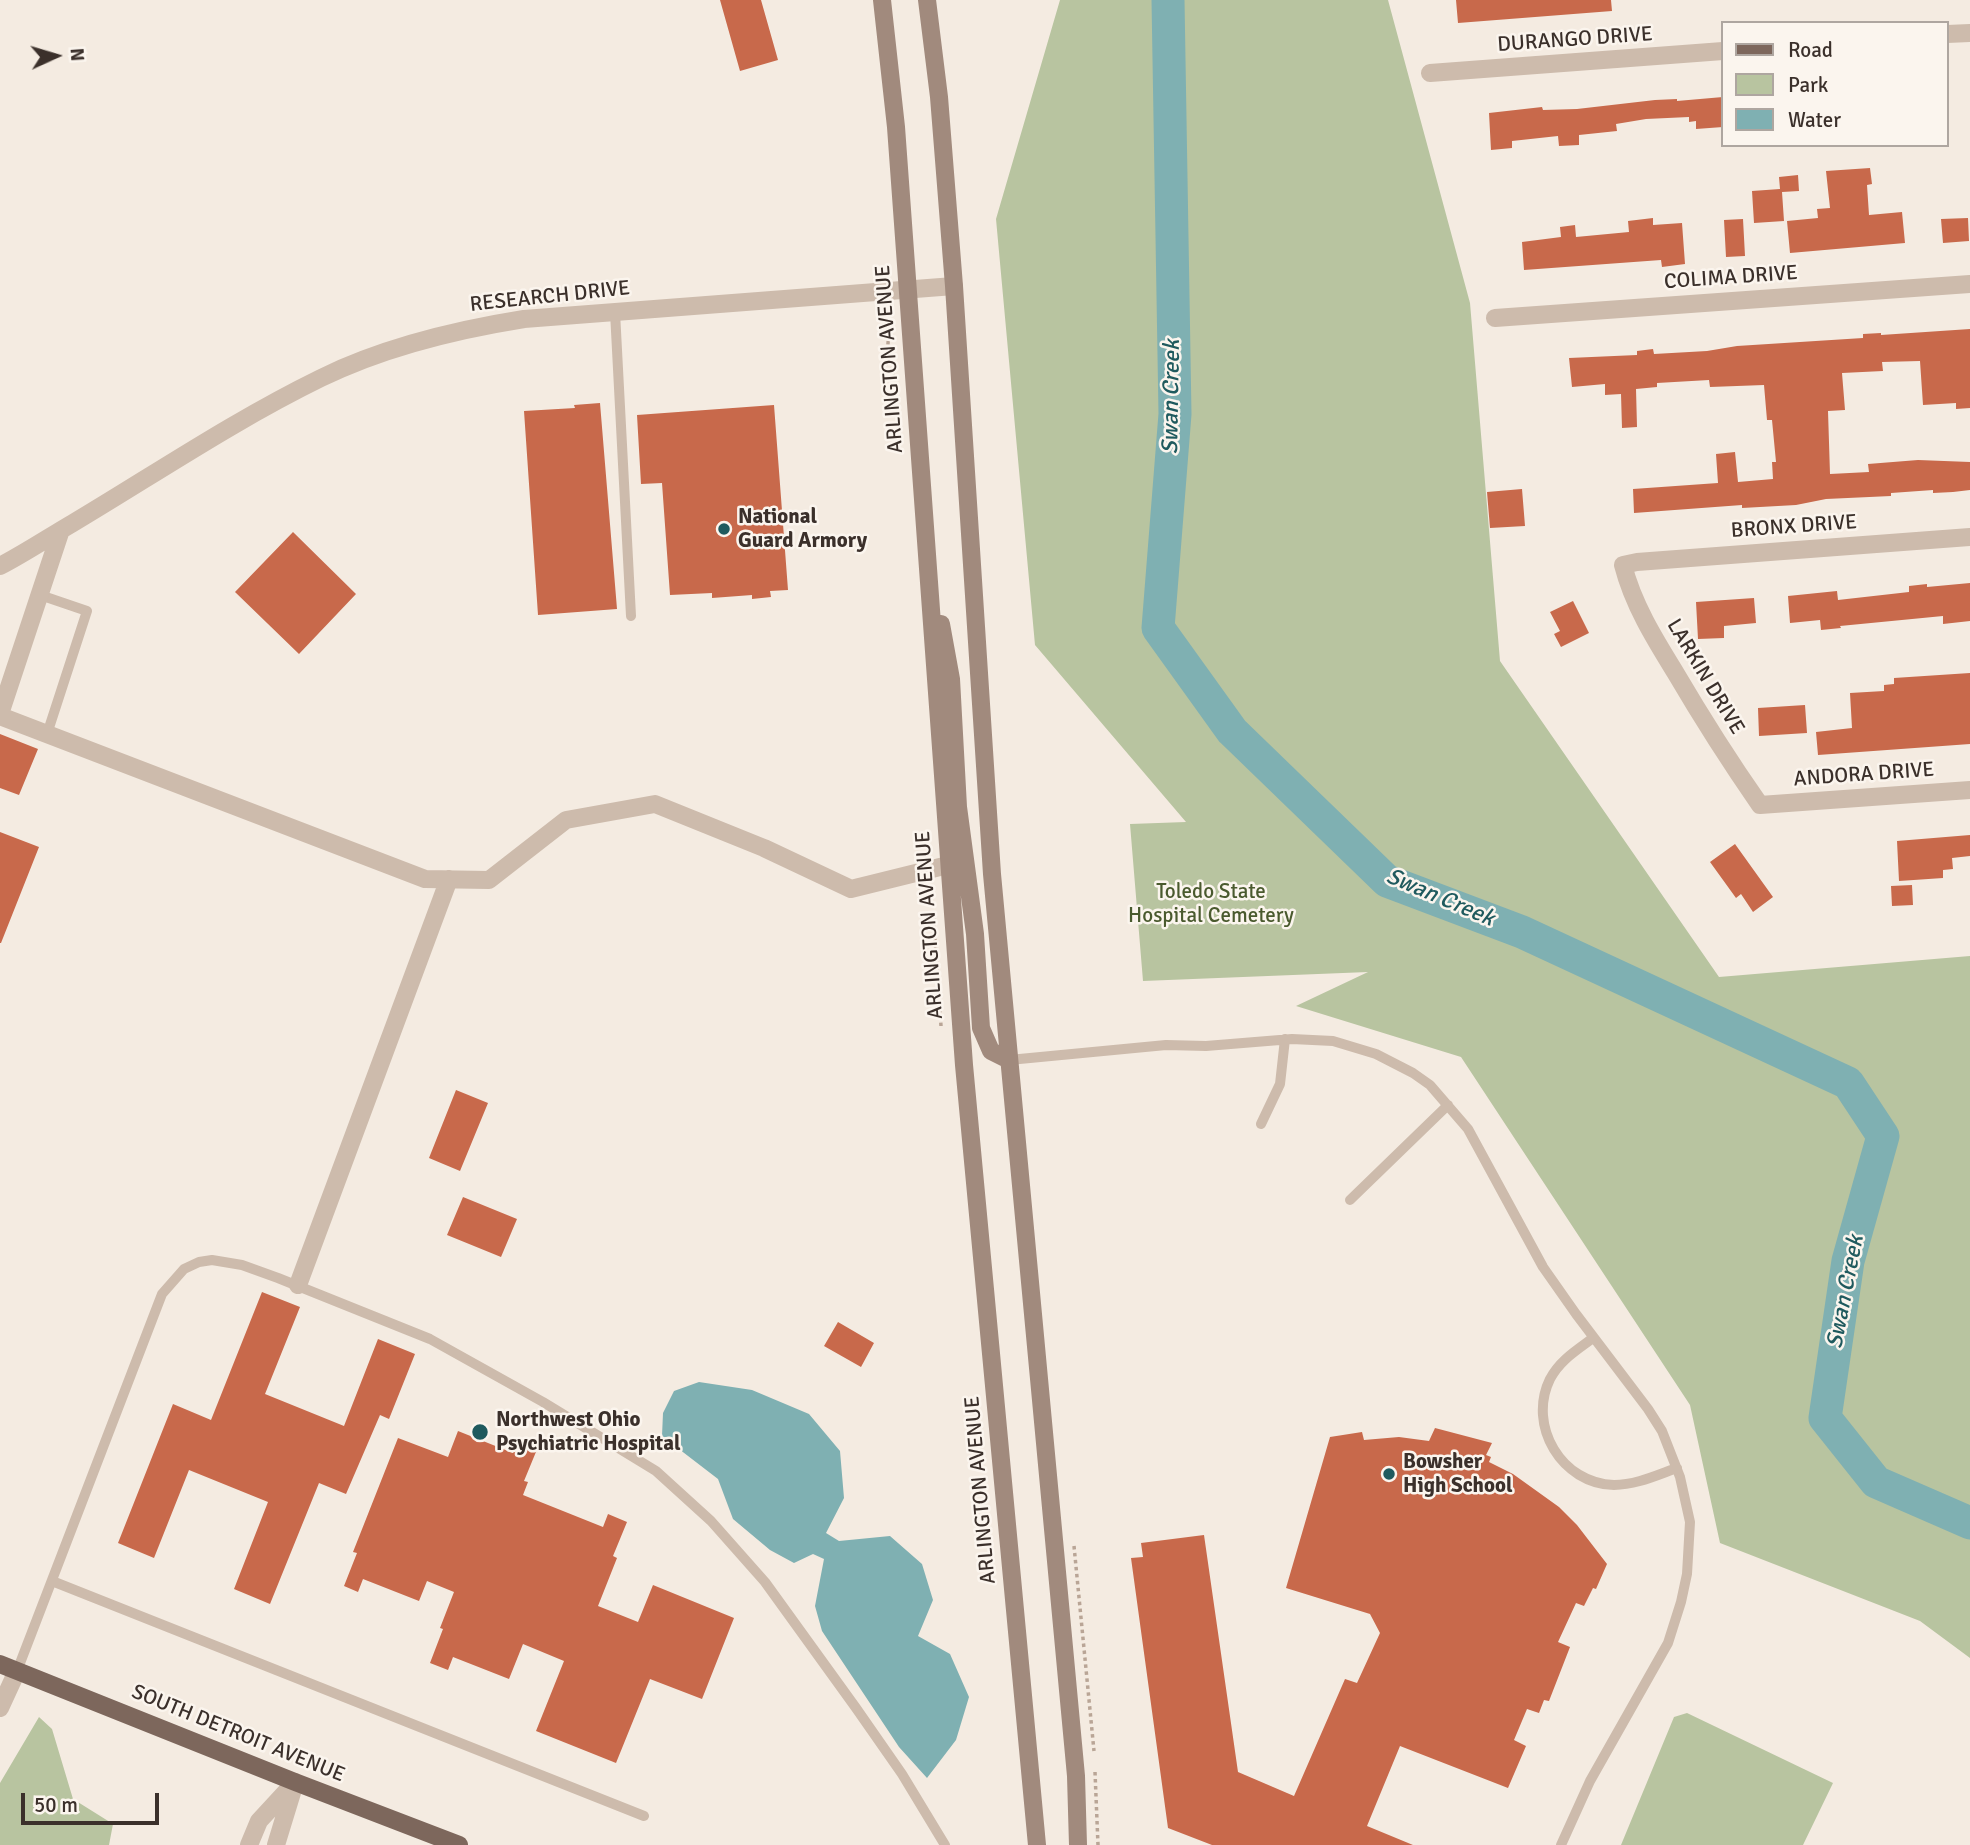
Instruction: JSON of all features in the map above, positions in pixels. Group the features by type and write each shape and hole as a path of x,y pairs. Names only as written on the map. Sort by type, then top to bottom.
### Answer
{"main road":[{"name":"SOUTH DETROIT AVENUE","path":"0,1664 459,1845"}],"street":[{"name":"ARLINGTON AVENUE","path":"882,0 896,127 964,1065 1037,1845"},
{"path":"927,0 939,97 954,286 992,874 1076,1776 1078,1845"},
{"path":"1949,34 1970,33"},
{"name":"DURANGO DRIVE","path":"1430,73 1722,51"},
{"name":"COLIMA DRIVE","path":"1496,318 1970,284"},
{"name":"RESEARCH DRIVE","path":"0,566 274,402 323,377 357,363 471,327 524,318 954,286"},
{"path":"61,530 40,595 4,688 0,715 425,879 489,880 566,820 655,804 764,848 851,889 948,865"},
{"name":"BRONX DRIVE","path":"1623,565 1970,537"},
{"path":"926,545 951,679 958,807 975,934 981,1028 991,1051 1009,1060"},
{"name":"LARKIN DRIVE","path":"1623,565 1630,593 1658,644 1720,747 1760,805"},
{"name":"ANDORA DRIVE","path":"1760,805 1970,790"},
{"path":"298,1285 449,879"},
{"path":"0,1708 17,1671"},
{"path":"249,1845 259,1821 295,1782"},
{"path":"276,1845 295,1782"}],"lane":[{"path":"615,312 631,616"},
{"path":"40,595 87,611 47,734"},
{"path":"1261,1124 1280,1084 1285,1039"},
{"path":"1009,1060 1166,1045 1206,1046 1285,1039 1333,1041 1376,1054 1430,1085 1479,1145 1527,1240 1560,1293 1662,1431 1677,1468 1689,1522 1687,1574 1668,1643 1590,1781 1560,1845"},
{"path":"1350,1200 1448,1105"},
{"path":"17,1671 162,1294 184,1269 199,1262 212,1260 242,1265 430,1339 579,1423 656,1471 675,1486 740,1552 784,1607 902,1774 945,1845"},
{"path":"1593,1338 1559,1364 1545,1393 1545,1422 1554,1451 1562,1463 1574,1472 1601,1483 1632,1483 1677,1468"},
{"path":"52,1581 644,1816"}],"green space":[{"name":"Toledo State Hospital Cemetery","path":"1060,0 1388,0 1470,303 1500,661 1719,977 1970,956 1970,1658 1920,1621 1720,1543 1690,1405 1461,1057 1296,1006 1368,972 1143,981 1130,824 1186,822 1035,645 996,219"},
{"path":"1687,1713 1833,1783 1803,1845 1621,1845 1674,1717"},
{"path":"39,1717 52,1729 73,1799 113,1824 109,1845 0,1845 0,1783"}],"water":[{"path":"699,1382 752,1390 809,1414 840,1451 844,1498 826,1533 839,1541 890,1536 922,1564 933,1600 918,1636 950,1654 969,1697 956,1740 927,1778 899,1747 822,1631 815,1606 824,1559 813,1554 794,1563 770,1550 733,1519 718,1479 662,1436 663,1413 674,1391"}],"building":[{"path":"720,0 761,0 778,60 740,71"},
{"path":"1456,0 1611,0 1612,11 1458,23"},
{"path":"1722,97 1722,127 1696,129 1696,121 1689,122 1689,117 1646,119 1616,124 1617,131 1579,135 1579,145 1559,146 1558,136 1512,141 1512,148 1491,150 1489,113 1542,107 1543,110 1577,109 1655,100"},
{"path":"1870,168 1872,184 1867,185 1869,215 1902,212 1905,243 1790,253 1787,221 1818,218 1817,209 1830,208 1826,171"},
{"path":"1798,175 1799,191 1782,192 1784,221 1754,223 1752,191 1780,189 1779,177"},
{"path":"1653,218 1653,225 1682,223 1685,264 1662,267 1661,260 1524,270 1522,242 1561,237 1560,227 1575,225 1576,237 1629,232 1628,221"},
{"path":"1968,218 1969,241 1943,243 1941,219"},
{"path":"1743,219 1745,256 1726,257 1724,220"},
{"path":"1970,329 1970,408 1956,409 1956,403 1923,405 1920,361 1882,362 1883,371 1842,373 1845,410 1828,411 1830,474 1869,472 1868,464 1918,460 1970,462 1970,490 1891,493 1891,496 1826,499 1796,505 1742,508 1742,505 1634,513 1633,489 1718,483 1716,454 1735,452 1738,482 1773,479 1772,462 1776,462 1772,420 1767,420 1764,385 1710,387 1709,380 1657,383 1657,387 1636,389 1637,427 1622,428 1621,394 1605,395 1605,384 1572,387 1569,358 1637,355 1637,351 1653,349 1654,354 1707,351 1737,346 1863,338 1863,334"},
{"path":"600,403 617,609 538,615 524,411 575,408 574,405"},
{"name":"National Guard Armory","path":"774,405 788,590 770,591 771,597 752,599 752,595 712,598 712,593 670,595 662,483 641,484 637,415"},
{"path":"1522,489 1525,526 1490,528 1487,492"},
{"path":"293,532 356,594 299,654 235,592"},
{"path":"1970,583 1970,621 1943,624 1943,616 1821,630 1820,620 1790,623 1788,596 1837,591 1838,600 1909,592 1909,586"},
{"path":"1754,598 1756,623 1724,626 1724,638 1698,639 1696,602"},
{"path":"1573,601 1589,633 1561,647 1554,634 1560,631 1550,612"},
{"path":"1970,673 1970,744 1818,755 1816,732 1852,728 1850,693 1884,691 1884,685 1894,684 1894,678"},
{"path":"1805,705 1807,733 1759,736 1758,708"},
{"path":"0,734 38,749 19,795 0,788"},
{"path":"0,832 39,847 1,943 0,943"},
{"path":"1970,835 1970,856 1952,858 1953,869 1943,870 1943,878 1899,881 1897,841"},
{"path":"1735,844 1773,897 1753,912 1741,894 1736,898 1710,862"},
{"path":"1912,885 1913,905 1892,906 1891,886"},
{"path":"456,1090 488,1103 460,1171 429,1158"},
{"path":"463,1197 517,1219 501,1257 447,1235"},
{"path":"262,1292 300,1307 265,1394 344,1426 378,1339 415,1354 389,1419 380,1415 346,1494 319,1483 270,1604 234,1589 268,1502 189,1470 154,1558 118,1543 173,1404 211,1420"},
{"path":"838,1322 874,1343 861,1367 824,1346"},
{"path":"1435,1428 1492,1443 1486,1455 1491,1457 1489,1462 1513,1474 1559,1507 1577,1525 1607,1564 1596,1589 1593,1588 1584,1606 1576,1603 1558,1642 1570,1647 1549,1701 1544,1700 1539,1713 1527,1709 1514,1740 1526,1746 1508,1788 1400,1746 1367,1826 1413,1845 1212,1845 1168,1828 1131,1558 1143,1557 1141,1543 1204,1535 1238,1772 1294,1796 1345,1679 1357,1683 1380,1633 1370,1614 1286,1588 1330,1437 1362,1432 1364,1440 1399,1437 1429,1441"},
{"path":"458,1431 513,1453 518,1439 538,1447 524,1481 528,1482 523,1495 603,1527 608,1514 627,1522 613,1556 617,1558 598,1606 638,1622 653,1585 734,1618 702,1699 650,1679 616,1763 536,1731 564,1661 523,1644 509,1679 453,1657 448,1670 430,1663 454,1592 427,1581 419,1601 363,1579 358,1592 344,1586 357,1553 353,1552 398,1438 448,1457"}],"waterway":[{"name":"Swan Creek","path":"1168,0 1175,414 1158,628 1232,731 1387,881 1522,932 1848,1083 1883,1136 1848,1261 1825,1418 1876,1482 1970,1523"}],"place":[{"name":"National Guard Armory","path":"724,529"},
{"name":"Northwest Ohio Psychiatric Hospital","path":"480,1432"},
{"name":"Bowsher High School","path":"1389,1474"}]}
